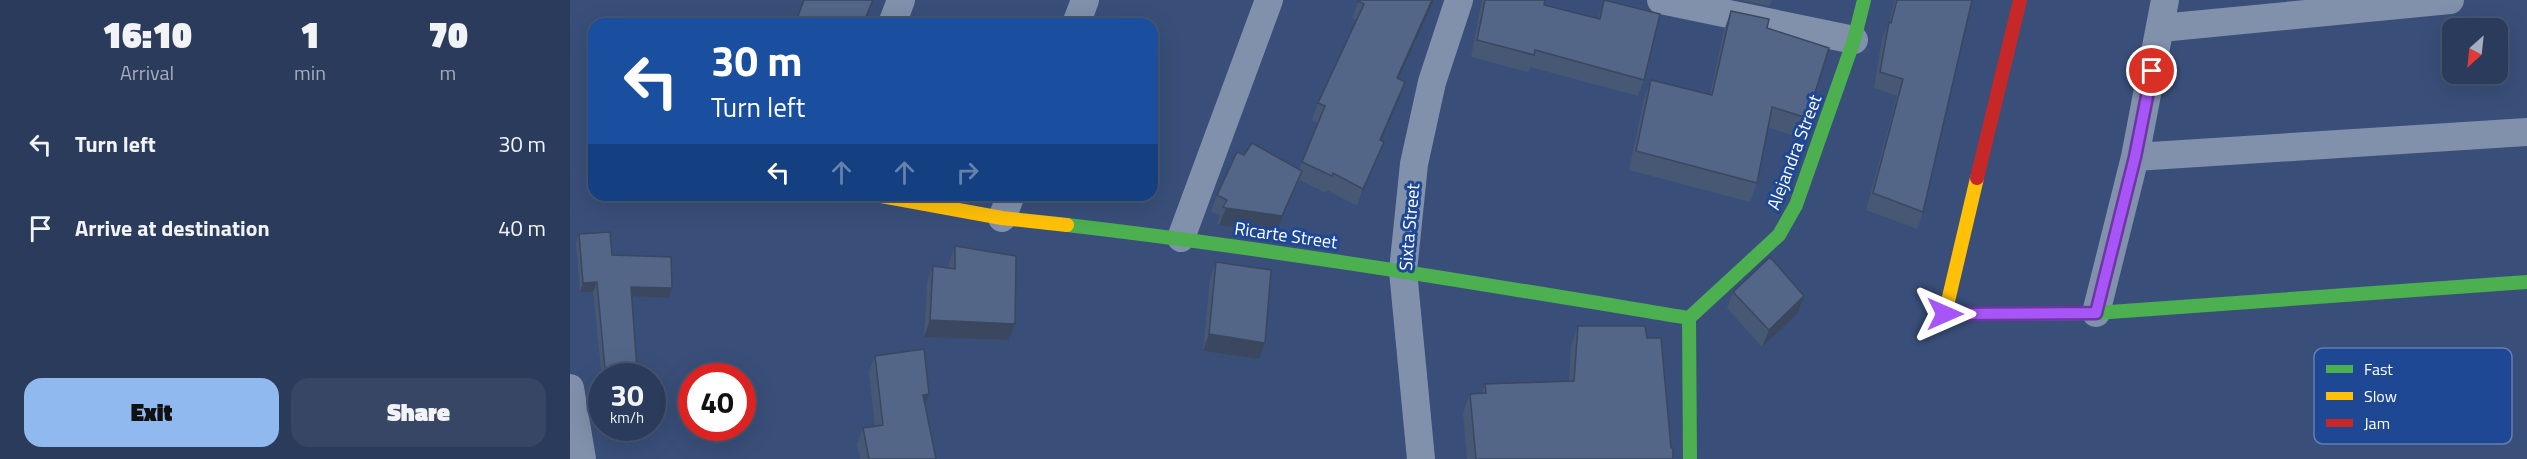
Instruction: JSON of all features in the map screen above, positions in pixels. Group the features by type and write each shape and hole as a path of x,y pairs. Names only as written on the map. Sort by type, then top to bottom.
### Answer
{"street":[{"path":"894,18 901,0"},
{"path":"1078,18 1085,0"},
{"path":"1181,238 1269,0"},
{"name":"Sixta Street","path":"1421,459 1403,271 1414,164 1432,82 1459,0"},
{"name":"Alejandra Street","path":"1689,318 1779,235 1796,205 1854,40 1864,0"},
{"path":"2020,0 1945,314 2096,313 2527,282"},
{"path":"2096,313 2135,157 2165,0"},
{"path":"2161,28 2450,0"},
{"path":"1678,2 1854,40"},
{"path":"2135,157 2527,132"},
{"name":"Ricarte Street","path":"942,201 1007,207 1181,238 1403,271 1689,318"},
{"path":"1689,318 1690,459"},
{"path":"570,388 582,459"}],"building":[{"path":"804,0 873,0 866,18 797,18"},
{"path":"1359,0 1432,0 1397,78 1405,82 1380,140 1384,142 1363,189 1333,173 1332,176 1302,162 1325,106 1318,103 1364,4"},
{"path":"1485,0 1545,0 1544,5 1600,19 1604,0 1660,14 1644,80 1535,50 1534,55 1477,40"},
{"path":"1897,0 1972,0 1923,212 1873,193 1903,79 1880,72 1889,22 1891,23"},
{"path":"1731,11 1769,19 1767,28 1829,48 1807,118 1772,107 1757,183 1636,151 1651,80 1712,95"},
{"path":"1252,143 1302,171 1282,216 1226,208 1223,207 1227,200 1217,195 1237,152 1244,155"},
{"path":"610,232 612,255 671,257 672,288 631,287 637,363 604,363 597,282 583,283 579,234"},
{"path":"955,246 1016,256 1015,324 930,320 933,266 955,269"},
{"path":"1770,257 1804,296 1769,330 1733,292"},
{"path":"1216,262 1271,270 1265,343 1209,334"},
{"path":"1578,326 1645,326 1647,338 1661,338 1673,459 1476,459 1470,394 1486,393 1485,384 1574,381"},
{"path":"924,349 929,394 923,395 936,459 869,459 863,428 883,425 875,356"}],"traffic: fast":[{"path":"1690,459 1689,318 1779,235 1796,205 1854,40 1864,0"},
{"path":"1067,225 1301,256 1689,318"},
{"path":"1998,314 2096,313 2527,282"}],"traffic: slow":[{"path":"1977,178 1945,314 1998,314"},
{"path":"909,201 1002,218 1067,225"}],"traffic: jam":[{"path":"1977,178 2020,0"}],"route":[{"path":"1945,314 2096,313 2135,157 2152,71"}]}
